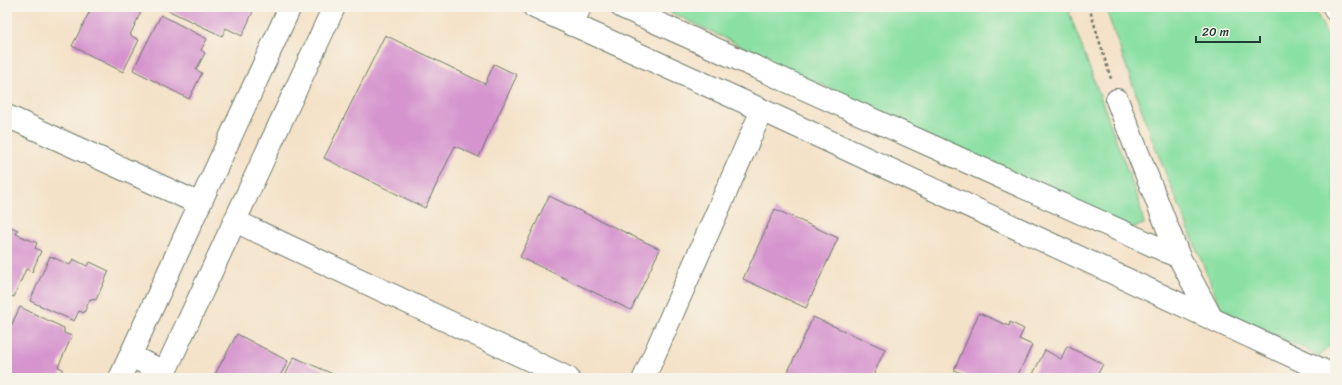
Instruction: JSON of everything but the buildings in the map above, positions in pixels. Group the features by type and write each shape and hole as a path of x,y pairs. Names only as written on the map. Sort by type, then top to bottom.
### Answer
{"street":[{"path":"120,378 290,7"},
{"path":"130,356 164,375 334,7"},
{"path":"534,7 576,16 762,110 1211,317 1335,376"},
{"path":"622,7 1179,257"},
{"path":"1117,100 1179,257 1211,317"},
{"path":"644,378 762,110"},
{"path":"7,116 200,204"},
{"path":"235,221 568,378"}],"path":[{"path":"1089,7 1117,100"}],"green space":[{"path":"660,7 1068,7 1139,202 1144,224 1124,230"},
{"path":"1105,7 1314,7 1335,52 1335,340 1320,356 1222,311 1155,147"}]}
